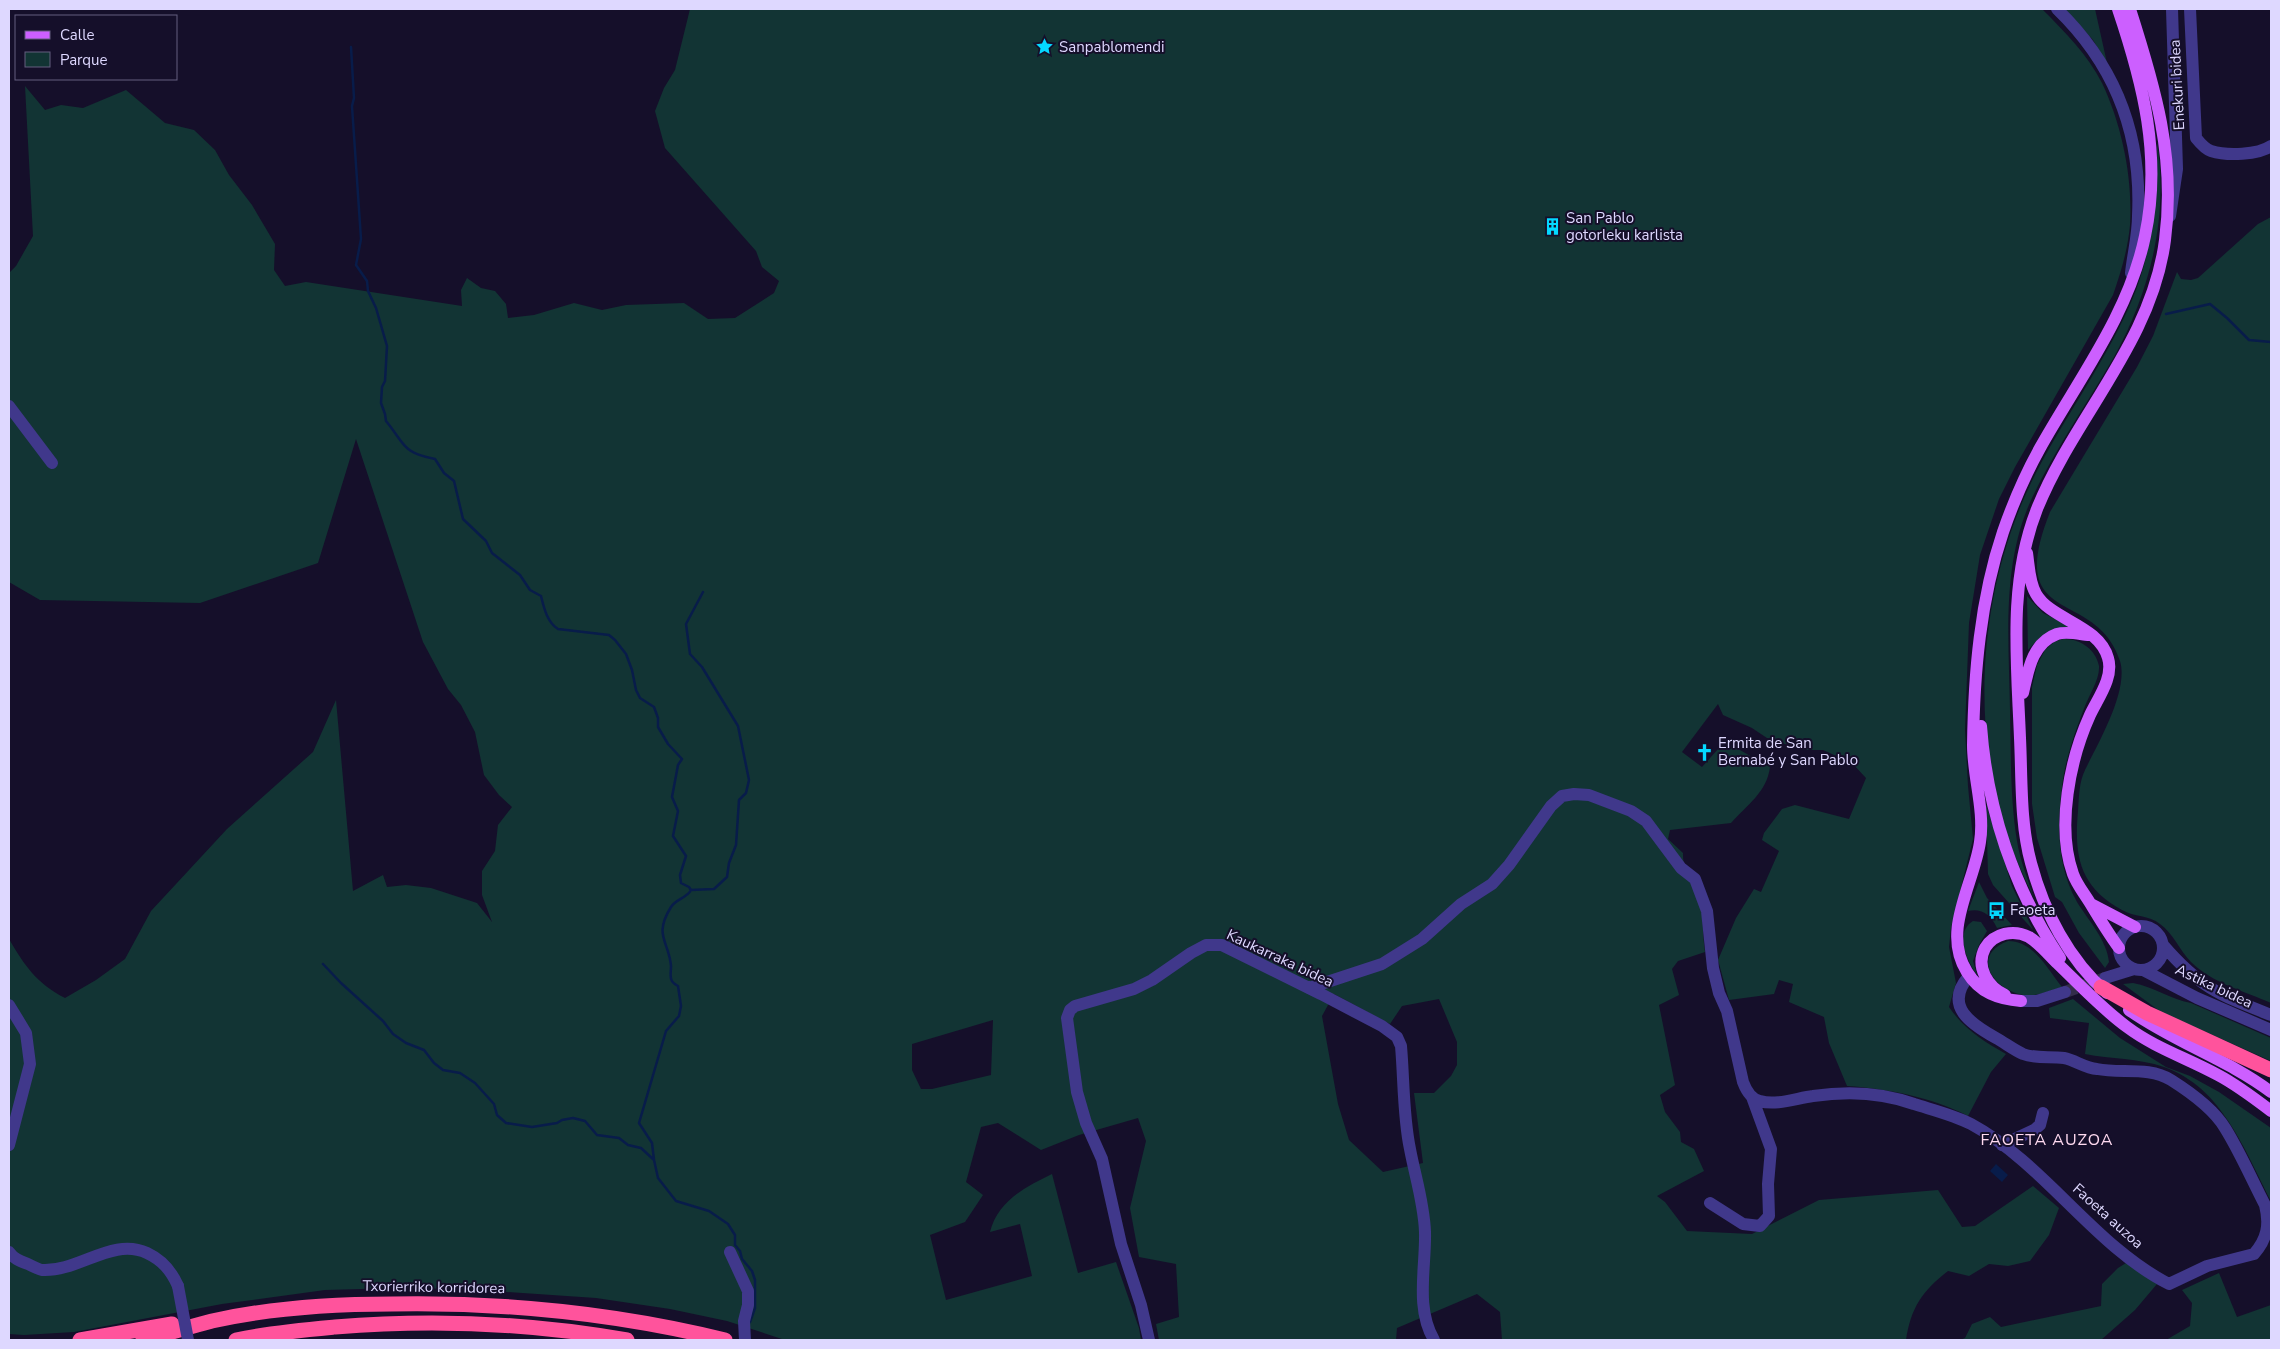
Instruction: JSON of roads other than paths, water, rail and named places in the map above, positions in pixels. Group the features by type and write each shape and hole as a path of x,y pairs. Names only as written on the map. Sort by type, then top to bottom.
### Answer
{"highway":[{"path":"2101,988 2147,1013 2271,1070"},
{"name":"Txorierriko korridorea","path":"143,1340 213,1321 306,1308 437,1303 504,1305 599,1315 725,1340"},
{"path":"80,1340 161,1325 213,1321"},
{"path":"236,1340 317,1329 428,1323 503,1325 596,1334 627,1340"}],"main road":[{"path":"2021,1001 2000,999 1986,993 1969,976 1960,957 1958,934 1962,908 1981,840 1973,747 1983,612 1993,565 2015,499 2039,449 2106,335 2130,282 2148,223 2151,155 2144,94 2118,9"},
{"path":"2130,9 2155,87 2163,122 2168,166 2165,241 2157,276 2139,324 2122,358 2048,486 2026,544 2017,604 2016,656 2023,811 2031,863 2050,918 2076,959 2101,988 2121,1005 2152,1025 2239,1070 2271,1092"},
{"path":"2026,544 2035,592 2042,602 2091,635 2105,650 2109,659 2109,671 2088,719 2072,771 2066,804 2065,837 2074,876 2091,904 2095,915 2120,954"},
{"path":"2019,707 2029,664 2037,649 2048,638 2058,634 2091,635"},
{"path":"1978,674 1983,749 1988,783 2006,848 2034,916 2073,978"},
{"path":"2091,904 2135,927"},
{"path":"2021,1001 1992,987 1984,976 1982,958 1988,944 1999,935 2019,934 2028,937 2073,978 2102,1008 2129,1029 2153,1044 2237,1086 2271,1111"}],"street":[{"path":"2057,9 2076,28 2104,66 2121,100 2129,126 2138,187 2138,217 2130,282"},
{"path":"2165,241 2174,199 2177,169 2172,9"},
{"name":"Enekuri bidea","path":"2190,9 2196,138 2210,151 2224,153 2257,151 2271,146"},
{"path":"9,406 52,463"},
{"path":"1309,988 1382,964 1422,939 1461,904 1492,884 1509,865 1551,806 1562,796 1574,794 1589,795 1631,811 1646,822 1681,868 1695,878 1707,910 1713,968 1719,993 1727,1011 1743,1082 1746,1090 1752,1097 1771,1149 1768,1184 1770,1216 1760,1226 1748,1226 1710,1203"},
{"path":"2135,927 2148,927 2154,930 2159,935 2163,945 2159,960 2155,965 2104,978 2120,954 2123,935 2135,927"},
{"name":"Kaukarraka bidea","path":"1150,1340 1141,1305 1121,1244 1102,1159 1077,1092 1068,1018 1070,1010 1075,1006 1134,989 1152,980 1206,945 1222,945 1309,988 1382,1026 1397,1036 1401,1046 1409,1147 1419,1188 1425,1230 1423,1309 1427,1329 1434,1340"},
{"name":"Astika bidea","path":"2163,945 2185,970 2205,986 2226,997 2271,1015"},
{"path":"2120,954 2138,970"},
{"name":"Astika bidea","path":"2138,970 2212,1006 2271,1030"},
{"name":"Faoeta auzoa","path":"1752,1097 1759,1101 1770,1102 1814,1096 1860,1093 1910,1102 1971,1124 2002,1145 2063,1198 2107,1241 2169,1284 2207,1266 2254,1254 2267,1234 2268,1219 2265,1206 2224,1126 2206,1107 2168,1079 2152,1072 2097,1069 2064,1058 2036,1057 2022,1054 1984,1032 1968,1020 1959,1003 1962,984 1969,976"},
{"path":"2021,1001 2037,1001 2065,992"},
{"path":"9,1005 26,1032 30,1064 9,1145"},
{"path":"2002,1145 2034,1130 2040,1125 2043,1113"},
{"path":"9,1252 14,1259 42,1270 79,1264 115,1249 138,1249 160,1259 173,1275 178,1286 188,1340"},
{"path":"730,1252 748,1291 748,1306 744,1321 745,1340"}],"water":[{"path":"1996,1164 2008,1175 2002,1182 1990,1171"}],"waterway":[{"path":"351,47 354,98 352,106 361,239 356,265 367,281 368,291 376,308 387,346 385,381 382,387 381,403 386,421 405,446 416,454 435,459 444,473 454,481 463,519 486,541 492,553 520,575 530,590 541,596 546,614 554,626 558,629 609,635 615,640 626,654 640,698 654,707 658,718 658,727 668,744 682,759 678,765 672,797 678,811 673,836 686,856 680,875 681,883 691,890 673,904 663,925 664,938 670,957 671,978 678,986 681,1006 679,1016 666,1031 639,1123 652,1143 654,1160"},
{"path":"2166,314 2210,304 2249,340 2271,342"},
{"path":"691,890 714,889 727,877 729,863 736,845 739,800 746,793 749,780 738,726 702,667 690,654 686,624 703,592"},
{"path":"323,964 383,1021 393,1034 406,1043 424,1050 434,1063 443,1070 460,1073 475,1083 494,1104 497,1115 506,1123 532,1127 573,1118 585,1121 597,1135 619,1138 628,1145 641,1148 654,1160 658,1178 676,1201 709,1211 728,1224 735,1235 735,1245 740,1251 742,1259 752,1271 755,1280 755,1308 750,1322"}],"tunnel":[{"path":"2065,992 2105,978"}],"place":[{"name":"Sanpablomendi","path":"1045,47"},
{"name":"San Pablo gotorleku karlista","path":"1552,227"},
{"name":"Ermita de San Bernabé y San Pablo","path":"1704,752"},
{"name":"Faoeta","path":"1996,910"}],"district":[{"name":"FAOETA AUZOA","path":"2047,1139"}]}
